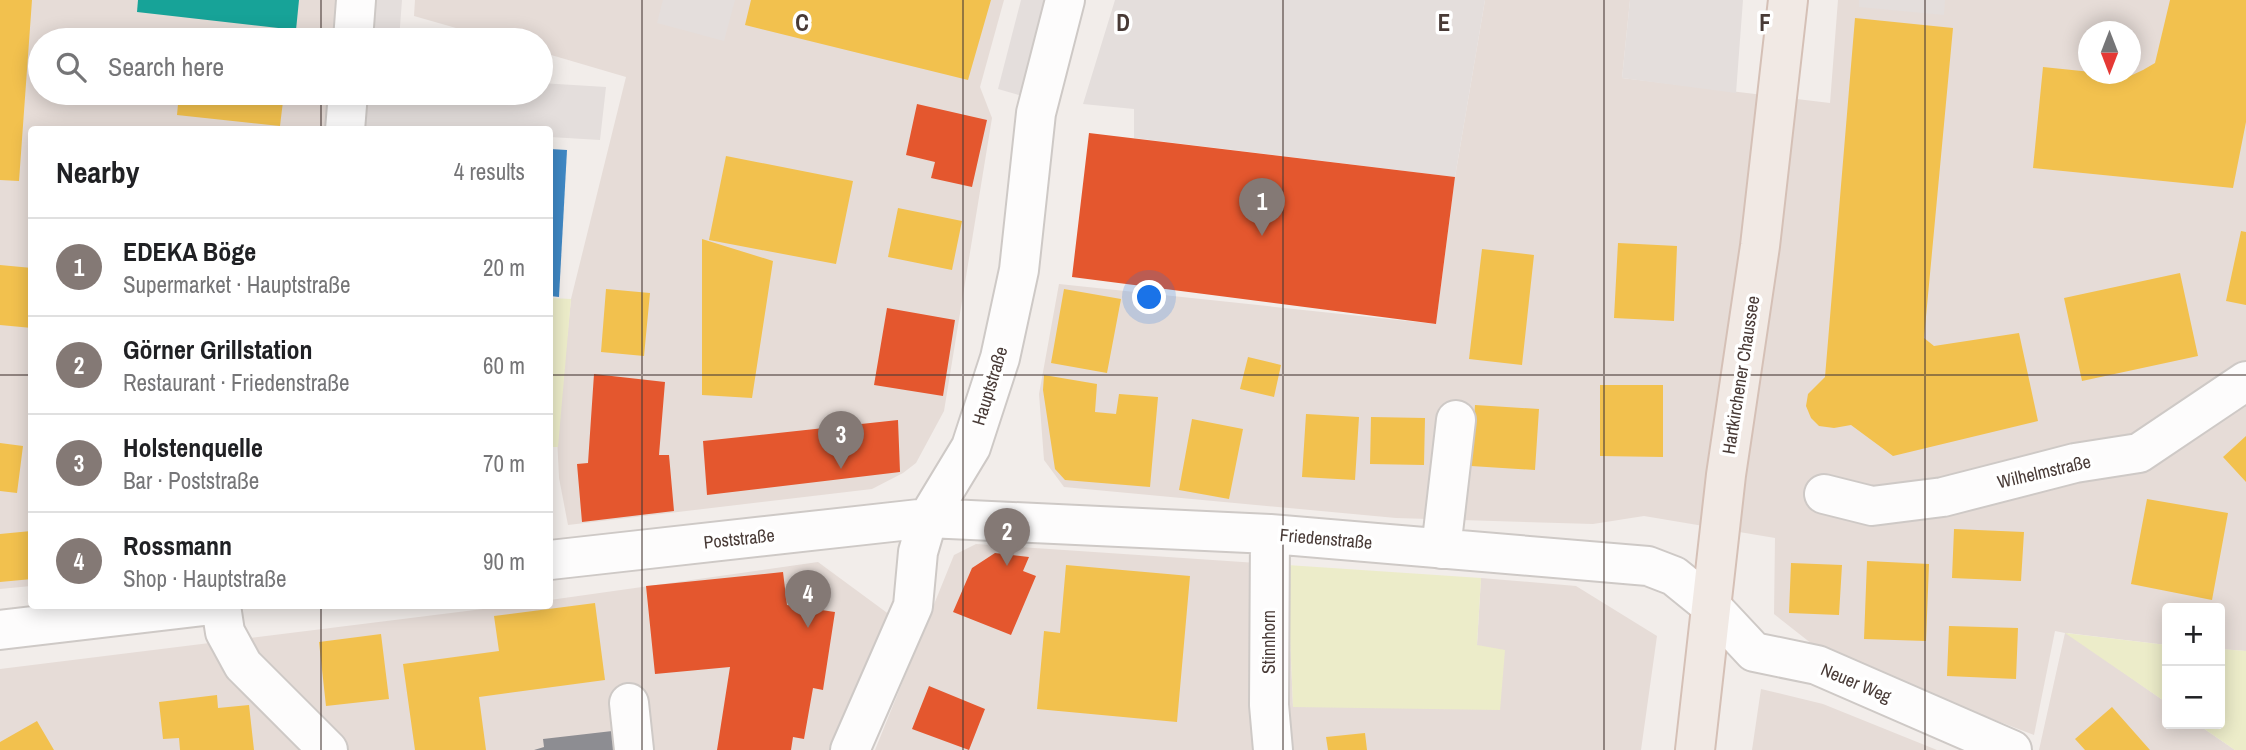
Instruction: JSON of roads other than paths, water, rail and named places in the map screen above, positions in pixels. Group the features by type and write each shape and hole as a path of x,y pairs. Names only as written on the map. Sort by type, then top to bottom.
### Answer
{"main road":[{"name":"Hartkirchener Chaussee","path":"1695,750 1725,484 1760,246 1788,0"}],"street":[{"path":"354,28 355,0"},
{"name":"Hauptstraße","path":"850,750 913,606 918,552 928,518 971,447 1000,358 1019,270 1036,113 1065,0"},
{"path":"345,126 347,105"},
{"name":"Wilhelmstraße","path":"1824,494 1872,506 1943,497 2075,463 2139,453 2246,382"},
{"path":"1441,549 1456,420"},
{"name":"Friedenstraße","path":"928,518 1270,534 1648,566 1674,576 1712,606"},
{"name":"Poststraße","path":"553,560 928,518"},
{"name":"Stinnhorn","path":"1270,534 1269,705 1273,750"},
{"name":"Neuer Weg","path":"1712,606 1754,652 1817,666 2012,750"},
{"path":"0,630 178,609"},
{"path":"221,609 225,632 243,666 328,750"},
{"path":"629,703 634,750"}],"place":[{"name":"EDEKA Böge","path":"1262,236"},
{"name":"Holstenquelle","path":"841,469"},
{"name":"Görner Grillstation","path":"1007,566"},
{"name":"Rossmann","path":"808,628"}]}
